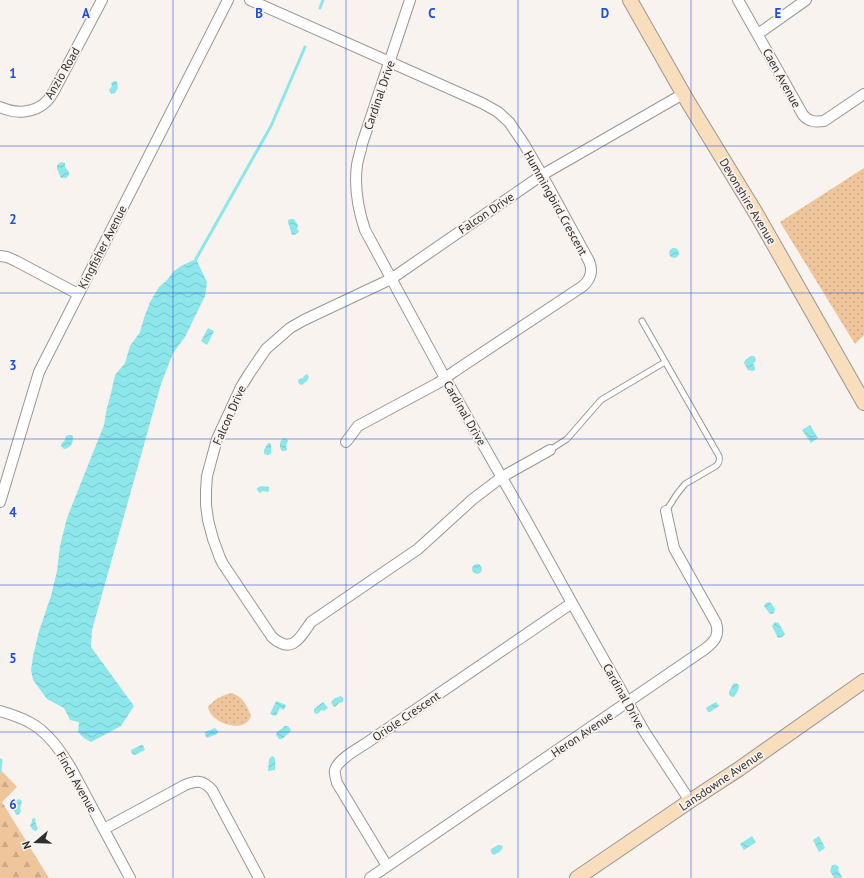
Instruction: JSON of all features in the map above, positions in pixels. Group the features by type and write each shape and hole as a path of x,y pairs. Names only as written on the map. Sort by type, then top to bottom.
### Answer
{"main road":[{"name":"Devonshire Avenue","path":"630,0 683,94 757,215 864,403"},
{"name":"Lansdowne Avenue","path":"577,878 738,770 864,681"}],"street":[{"name":"Anzio Road","path":"0,107 13,112 27,111 33,110 47,101 54,91 102,0"},
{"name":"Kingfisher Avenue","path":"0,502 39,372 228,0"},
{"name":"Hummingbird Crescent","path":"250,0 482,103 498,112 509,122 524,144 590,262 591,273 586,284 438,383 358,426 346,442"},
{"name":"Cardinal Drive","path":"410,0 362,145 357,165 356,192 365,230 445,378 653,746 690,801"},
{"name":"Caen Avenue","path":"738,0 803,115 807,119 818,122 824,120 864,94"},
{"path":"758,34 806,0"},
{"name":"Falcon Drive","path":"550,450 502,477 473,499 418,549 311,622 300,639 293,644 282,644 272,637 223,564 213,539 208,520 206,505 207,476 217,439 238,393 266,349 290,328 304,320 391,279 542,175 683,94"},
{"path":"0,256 16,261 78,294"},
{"name":"Heron Avenue","path":"370,878 628,702 711,644 717,638 718,632 716,623 674,548 666,511"},
{"name":"Oriole Crescent","path":"387,866 337,783 335,771 336,767 340,762 358,749 572,603"},
{"name":"Finch Avenue","path":"0,711 30,722 52,740 71,768 130,878"},
{"path":"104,829 185,785 197,781 207,784 212,790 259,878"}],"lane":[{"path":"642,321 720,459 716,466 685,484 666,511"},
{"path":"550,450 567,439 601,400 665,362"}],"green space":[{"path":"864,168 864,335 855,344 780,222"},
{"path":"232,693 244,702 251,716 248,722 242,725 228,725 221,722 210,713 208,707 219,698"},
{"path":"0,769 17,787 2,802 49,878 0,878"}],"water":[{"path":"114,81 117,82 118,88 115,93 111,94 109,90 112,86 111,83"},
{"path":"61,162 65,163 65,167 69,172 69,175 66,178 61,178 57,169 57,165"},
{"path":"294,219 298,225 297,229 299,231 294,235 292,235 288,222 288,220"},
{"path":"672,248 676,248 678,249 678,257 672,258 669,255 669,251"},
{"path":"196,259 207,282 205,296 185,337 173,353 161,384 92,630 91,647 134,706 121,726 91,742 78,732 79,722 70,720 64,708 47,699 33,680 31,670 33,656 39,631 51,596 57,571 60,546 67,518 104,425 115,375 125,363 130,346 140,332 150,302 159,287 174,271"},
{"path":"208,328 214,331 207,345 201,341"},
{"path":"751,356 754,356 756,359 753,363 755,370 753,371 748,370 744,363 745,360"},
{"path":"307,374 309,377 307,381 302,385 299,384 299,379 303,378"},
{"path":"810,425 818,438 811,443 802,430"},
{"path":"72,435 73,437 72,443 68,448 64,449 61,444 65,440 66,436"},
{"path":"284,438 288,441 286,445 287,450 282,451 280,444 281,440"},
{"path":"268,443 271,445 271,453 266,455 264,450"},
{"path":"261,486 269,487 269,491 263,491 260,493 257,488"},
{"path":"475,564 479,564 481,565 481,573 475,574 472,571 472,567"},
{"path":"768,602 771,603 775,609 774,613 769,613 764,606"},
{"path":"775,622 778,622 785,634 782,637 778,638 772,626"},
{"path":"736,683 739,685 739,689 733,697 729,695 729,692 733,684"},
{"path":"341,696 343,698 343,702 339,703 335,707 333,706 331,702 335,698"},
{"path":"276,701 286,705 284,710 280,708 276,716 270,714"},
{"path":"323,702 328,708 316,714 314,709"},
{"path":"716,702 719,706 708,712 706,708"},
{"path":"285,726 288,726 291,730 282,739 279,739 276,735 277,732"},
{"path":"215,728 218,731 217,734 207,738 205,732"},
{"path":"143,745 145,750 135,755 132,754 131,750"},
{"path":"272,756 275,759 275,770 268,771 269,759"},
{"path":"19,799 22,801 20,808 21,811 17,815 13,807"},
{"path":"35,818 38,829 36,831 33,830 30,825 32,819"},
{"path":"752,836 756,842 744,850 740,844"},
{"path":"819,836 825,848 819,852 813,840"},
{"path":"498,845 503,847 499,852 493,855 491,849"},
{"path":"834,864 839,867 838,870 842,877 841,878 834,878 830,871 832,865"}],"waterway":[{"path":"320,8 323,0"},
{"path":"196,259 271,126 305,47"},
{"path":"0,771 1,760"}]}
